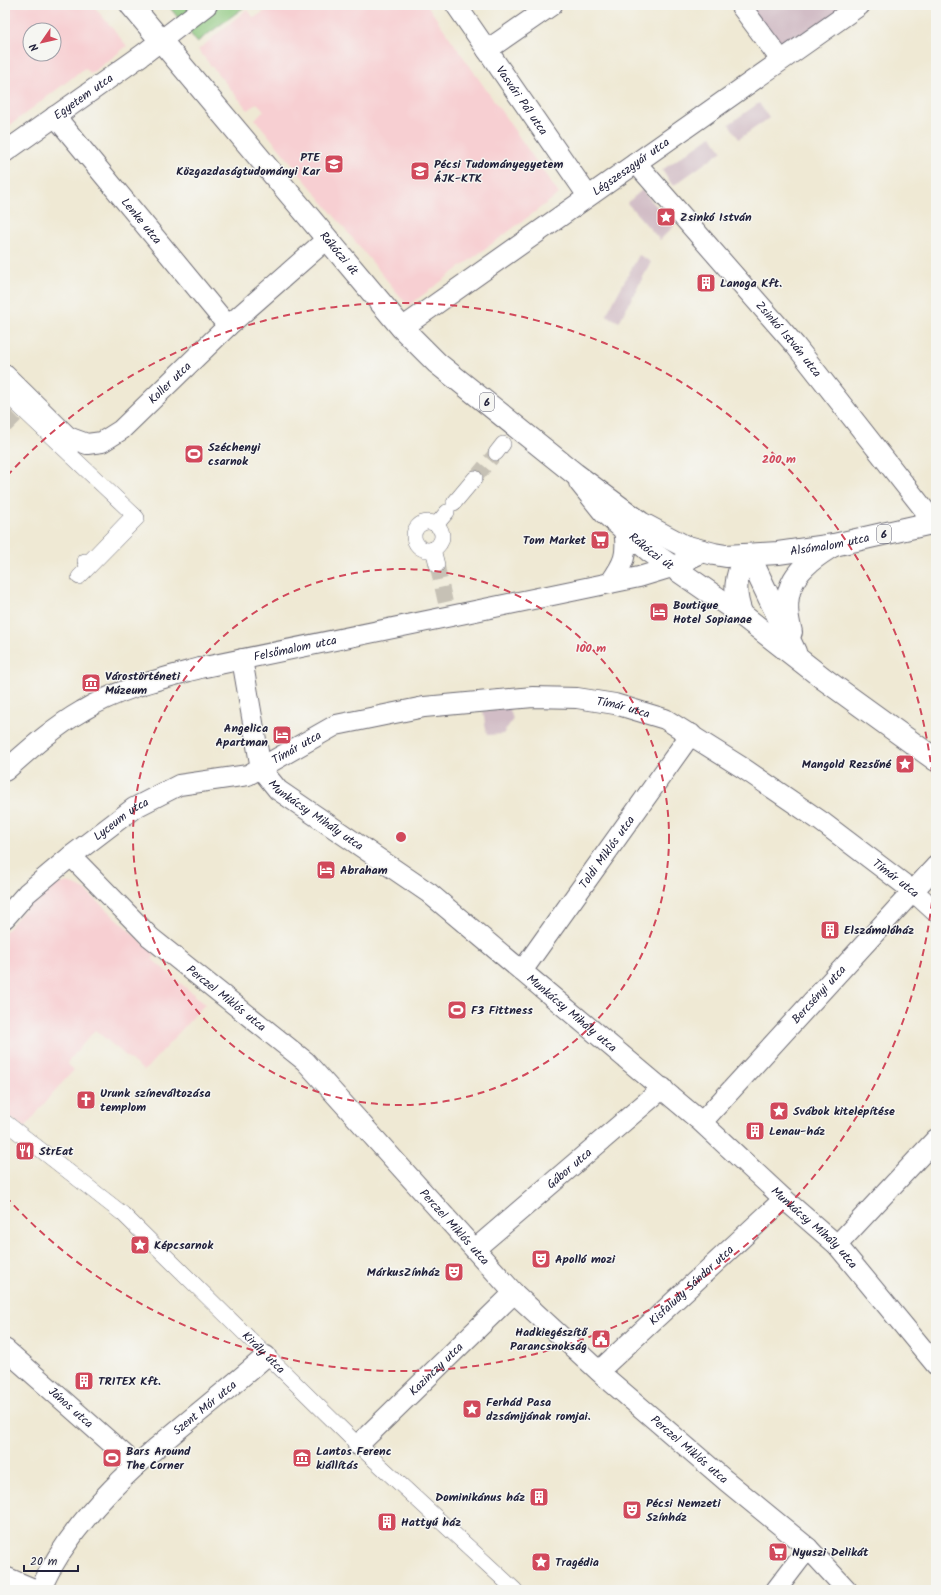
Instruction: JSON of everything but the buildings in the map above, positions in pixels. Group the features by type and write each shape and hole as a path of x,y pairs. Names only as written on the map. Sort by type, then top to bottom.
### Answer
{"main road":[{"name":"Rákóczi út","path":"131,5 402,328 437,363 575,474 641,523 684,546 703,552 726,556 746,555 755,568 779,622 798,658"},
{"name":"Rákóczi út","path":"575,474 588,493 624,530 651,552 742,615 824,679 936,760"},
{"name":"Alsómalom utca","path":"746,555 778,553 834,545 935,522"},
{"path":"798,658 788,624 786,604 789,587 797,574 815,556 834,545"},
{"path":"742,615 736,601 736,590 740,567 746,555"}],"street":[{"name":"Egyetem utca","path":"5,152 161,41 207,5"},
{"name":"Vasvári Pál utca","path":"456,5 588,196"},
{"path":"487,50 552,5"},
{"path":"740,5 781,60"},
{"name":"Légszeszgyár utca","path":"402,328 860,5"},
{"name":"Lenke utca","path":"55,116 228,326"},
{"name":"Zsinkó István utca","path":"636,163 795,345 935,522"},
{"name":"Koller utca","path":"5,375 68,437 87,444 102,442 121,430 228,326 328,239"},
{"path":"5,393 137,518 79,577"},
{"path":"436,525 475,478"},
{"path":"85,561 87,564 134,515"},
{"path":"430,523 436,525 442,535 441,541 433,550 421,548 415,538 419,527 430,523"},
{"path":"610,583 622,566 625,556 627,545 624,530"},
{"path":"433,550 437,565"},
{"name":"Felsőmalom utca","path":"5,771 52,730 83,710 114,695 200,668 610,583 672,566 703,552"},
{"name":"Munkácsy Mihály utca","path":"242,659 261,769 278,790 429,893 663,1088 702,1122 784,1199 838,1246 935,1361"},
{"name":"Tímár utca","path":"261,769 336,725 424,707 533,697 577,698 615,704 665,719 691,734 822,822 913,891 936,912"},
{"name":"Toldi Miklós utca","path":"522,971 691,734"},
{"name":"Lyceum utca","path":"5,918 27,893 71,856 134,808 179,785 248,776 261,769"},
{"name":"Perczel Miklós utca","path":"71,856 150,937 305,1061 476,1249 514,1293 599,1371 725,1480 808,1548 847,1590"},
{"name":"Bercsényi utca","path":"702,1122 936,866"},
{"name":"Gábor utca","path":"476,1249 663,1088"},
{"name":"Király utca","path":"5,1122 123,1214 358,1445 515,1590"},
{"path":"838,1246 936,1139"},
{"name":"Kisfaludy Sándor utca","path":"599,1371 784,1199"},
{"name":"Kazinczy utca","path":"358,1445 514,1293"},
{"name":"János utca","path":"5,1349 136,1466"},
{"name":"Szent Mór utca","path":"40,1590 50,1570 72,1536 104,1498 136,1466 266,1356"},
{"path":"776,1590 808,1548"},
{"path":"5,1577 36,1590"}],"shaded area":[{"path":"5,5 93,5 127,46 91,74 85,68 5,129"},
{"name":"Pécsi Tudományegyetem ÁJK-KTK","path":"270,5 427,5 559,194 408,306 255,119 264,111 261,107 257,103 248,110 198,50 247,9 254,18 271,7"},
{"path":"745,5 848,5 781,53"},
{"path":"759,103 769,118 739,139 729,124"},
{"path":"711,136 722,151 673,186 662,170"},
{"path":"642,190 674,226 660,240 627,203"},
{"path":"639,255 651,262 619,322 606,315"},
{"path":"509,707 513,719 503,734 487,735 483,711"},
{"path":"68,882 85,890 156,955 152,959 205,1004 144,1071 95,1030 67,1063 74,1070 50,1096 25,1128 5,1113 5,932 42,889"}],"green space":[{"path":"168,5 247,5 197,42"}],"tunnel":[{"path":"5,426 22,409"},
{"path":"475,478 496,453"},
{"path":"437,565 446,605"}],"place":[{"name":"PTE Közgazdaságtudományi Kar","path":"334,164"},
{"name":"Pécsi Tudományegyetem ÁJK-KTK","path":"420,171"},
{"name":"Zsinkó István","path":"666,217"},
{"name":"Lanoga Kft.","path":"706,283"},
{"name":"Széchenyi csarnok","path":"194,454"},
{"name":"Tom Market","path":"600,540"},
{"name":"Boutique Hotel Sopianae","path":"659,612"},
{"name":"Várostörténeti Múzeum","path":"91,683"},
{"name":"Angelica Apartman","path":"282,735"},
{"name":"Mangold Rezsőné","path":"905,764"},
{"name":"Abraham","path":"326,870"},
{"name":"Elszámolóház","path":"830,930"},
{"name":"F3 Fittness","path":"457,1010"},
{"name":"Urunk színeváltozása templom","path":"86,1100"},
{"name":"Svábok kitelepítése","path":"779,1111"},
{"name":"Lenau-ház","path":"755,1131"},
{"name":"StrEat","path":"25,1151"},
{"name":"Képcsarnok","path":"140,1245"},
{"name":"Apolló mozi","path":"541,1259"},
{"name":"MárkusZínház","path":"454,1272"},
{"name":"Hadkiegészítő Parancsnokság","path":"601,1339"},
{"name":"TRITEX Kft.","path":"84,1381"},
{"name":"Ferhád Pasa dzsámijának romjai.","path":"472,1409"},
{"name":"Bars Around The Corner","path":"112,1458"},
{"name":"Lantos Ferenc kiállítás","path":"302,1458"},
{"name":"Dominikánus ház","path":"539,1497"},
{"name":"Pécsi Nemzeti Színház","path":"632,1510"},
{"name":"Hattyú ház","path":"387,1522"},
{"name":"Nyuszi Delikát","path":"778,1552"},
{"name":"Tragédia","path":"541,1562"}]}
